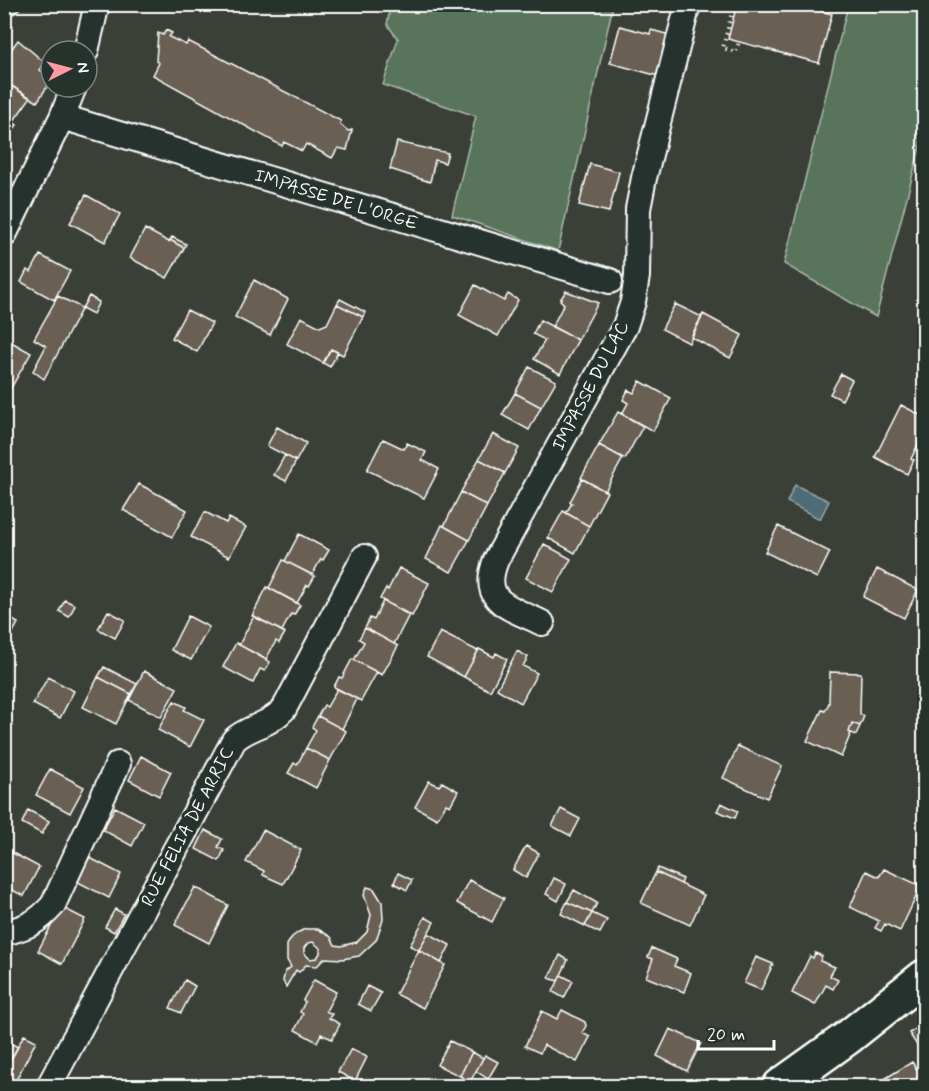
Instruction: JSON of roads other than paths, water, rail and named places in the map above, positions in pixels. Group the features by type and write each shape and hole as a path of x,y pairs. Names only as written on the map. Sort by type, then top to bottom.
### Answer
{"main road":[{"path":"780,1086 847,1038 924,977"}],"street":[{"path":"89,39 97,4"},
{"name":"IMPASSE DU LAC","path":"542,623 501,603 493,595 490,574 625,326 631,310 638,276 640,198 688,4"},
{"path":"4,235 69,99"},
{"name":"IMPASSE DE L'ORGE","path":"62,117 610,281"},
{"name":"RUE FELIA DE ARRIC","path":"49,1086 234,740 240,734 275,718 284,709 364,557"},
{"path":"4,933 25,928 39,920 53,905 117,764"}],"water":[{"path":"795,485 829,501 820,519 787,502"}]}
